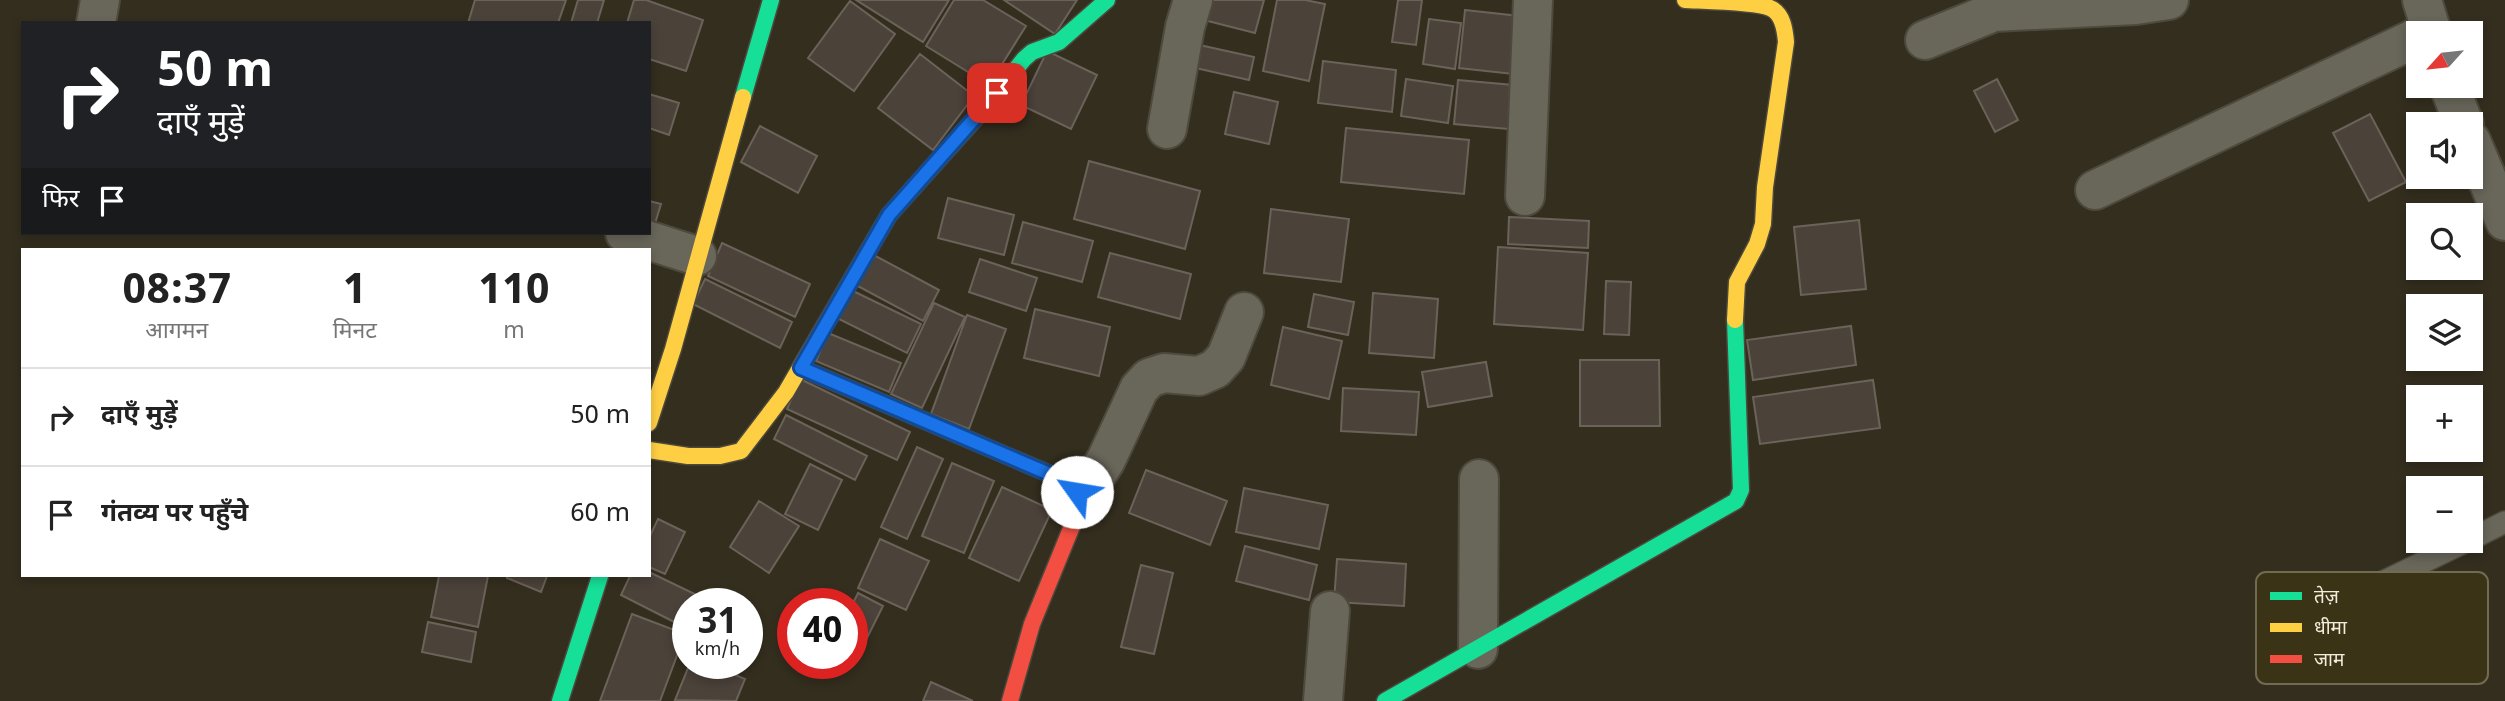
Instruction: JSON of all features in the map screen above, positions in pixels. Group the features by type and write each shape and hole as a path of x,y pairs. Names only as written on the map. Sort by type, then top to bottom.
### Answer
{"street":[{"path":"96,21 100,0"},
{"path":"651,417 673,349 771,0"},
{"path":"651,450 688,456 720,456 741,451 801,368 889,215 983,110 1024,59 1032,52 1059,42 1107,0"},
{"path":"1167,129 1185,27 1193,0"},
{"path":"1525,196 1533,0"},
{"path":"1385,701 1727,507 1736,501 1741,490 1734,303 1737,282 1757,244 1763,224 1765,187 1786,42 1785,28 1778,12 1769,7 1685,0"},
{"path":"1925,40 1994,12 2136,5 2169,0"},
{"path":"2095,190 2406,37"},
{"path":"2483,169 2505,221"},
{"path":"631,235 697,256"},
{"path":"1077,492 1095,477 1106,460 1139,389 1149,378 1164,373 1199,376 1215,369 1226,357 1244,312"},
{"path":"801,368 1066,481 1077,492 1079,509 1032,624 1010,701"},
{"path":"1478,649 1479,479"},
{"path":"560,701 600,577"},
{"path":"1322,701 1330,611"}],"lane":[{"path":"2483,533 2505,522"},
{"path":"2403,572 2442,553"}],"building":[{"path":"475,0 566,0 559,21 469,21"},
{"path":"578,0 604,0 598,21 572,21"},
{"path":"634,0 646,0 703,20 686,71 651,60 651,21 628,21"},
{"path":"856,0 949,0 923,42"},
{"path":"954,0 983,0 1026,26 989,85 926,46"},
{"path":"1004,0 1077,0 1055,34"},
{"path":"1205,0 1264,0 1255,33 1200,19"},
{"path":"1277,0 1305,0 1325,4 1309,81 1263,71"},
{"path":"1398,0 1422,0 1416,45 1392,42"},
{"path":"850,1 895,34 854,91 808,58"},
{"path":"1465,10 1519,16 1513,74 1459,68"},
{"path":"1429,19 1461,23 1455,69 1423,64"},
{"path":"1195,44 1254,57 1249,80 1191,67"},
{"path":"1047,51 1097,75 1071,129 1021,105"},
{"path":"920,54 974,96 933,150 878,108"},
{"path":"1323,61 1396,70 1392,112 1318,103"},
{"path":"1406,79 1453,86 1448,123 1401,116"},
{"path":"1997,79 2018,120 1995,132 1974,91"},
{"path":"1458,80 1513,85 1508,129 1454,124"},
{"path":"1234,92 1278,102 1269,144 1225,134"},
{"path":"651,95 679,103 669,135 651,129"},
{"path":"2370,114 2406,182 2369,201 2333,133"},
{"path":"760,126 817,156 798,193 741,162"},
{"path":"1346,128 1469,140 1464,194 1341,182"},
{"path":"1089,161 1200,191 1185,249 1074,219"},
{"path":"948,198 1014,215 1004,255 938,238"},
{"path":"651,202 661,204 653,230 651,229"},
{"path":"1271,209 1349,219 1341,282 1264,273"},
{"path":"1509,217 1589,221 1588,248 1508,244"},
{"path":"1859,220 1866,289 1801,295 1794,227"},
{"path":"1023,222 1093,241 1082,282 1012,263"},
{"path":"722,243 810,284 795,317 708,276"},
{"path":"1498,247 1588,253 1583,330 1494,324"},
{"path":"870,253 939,290 923,321 854,284"},
{"path":"1110,253 1191,274 1180,319 1098,297"},
{"path":"980,259 1037,278 1026,311 969,292"},
{"path":"705,279 792,322 780,348 693,304"},
{"path":"1606,281 1631,282 1629,335 1604,334"},
{"path":"849,289 921,324 907,353 835,317"},
{"path":"1373,293 1438,299 1434,358 1369,353"},
{"path":"1314,294 1354,302 1348,335 1308,327"},
{"path":"934,303 965,317 922,408 891,394"},
{"path":"1035,309 1110,327 1099,376 1024,358"},
{"path":"967,315 1006,329 969,429 931,414"},
{"path":"1851,326 1856,365 1753,380 1747,340"},
{"path":"1283,327 1342,341 1329,399 1271,385"},
{"path":"828,333 901,363 889,392 816,361"},
{"path":"1580,360 1659,360 1660,426 1580,426"},
{"path":"1486,362 1492,396 1428,407 1422,372"},
{"path":"800,379 910,432 897,460 787,409"},
{"path":"1873,380 1880,428 1760,444 1753,397"},
{"path":"1343,388 1419,392 1416,435 1341,431"},
{"path":"786,415 867,456 855,480 774,439"},
{"path":"917,447 943,459 907,539 881,527"},
{"path":"952,463 994,481 964,553 922,536"},
{"path":"810,464 842,480 818,530 785,514"},
{"path":"1146,470 1227,501 1210,545 1129,513"},
{"path":"1002,487 1052,510 1019,581 969,558"},
{"path":"1244,488 1328,505 1319,549 1236,532"},
{"path":"759,501 799,526 769,573 730,547"},
{"path":"658,519 685,532 665,574 651,568 651,534"},
{"path":"880,539 929,561 906,610 868,593 868,588 858,588"},
{"path":"1245,546 1317,565 1309,600 1236,581"},
{"path":"1337,559 1406,564 1404,606 1334,602"},
{"path":"1141,565 1173,573 1154,654 1121,647"},
{"path":"651,573 682,588 672,588 672,621 621,595 630,577 651,577"},
{"path":"439,577 488,577 478,627 431,617"},
{"path":"507,577 547,577 541,592"},
{"path":"868,598 883,606 868,636"},
{"path":"632,614 672,629 672,669 660,701 600,701"},
{"path":"428,622 476,632 471,662 422,652"},
{"path":"684,679 745,679 736,701 675,700"},
{"path":"931,682 973,701 923,701"}],"traffic: fast":[{"path":"743,97 771,0"},
{"path":"914,187 983,110 1024,59 1032,52 1059,42 1107,0"},
{"path":"1385,701 1736,501 1741,490 1735,320"},
{"path":"560,701 600,577"}],"traffic: slow":[{"path":"1685,0 1742,3 1770,8 1781,18 1785,32 1786,42 1765,187 1763,224 1757,244 1737,282 1735,320"},
{"path":"651,417 673,349 743,97"},
{"path":"651,450 688,456 720,456 741,451 786,392 889,215 914,187"}],"traffic: jam":[{"path":"801,368 1066,481 1077,492 1079,509 1032,624 1010,701"}],"route":[{"path":"997,93 889,215 801,368 1066,481 1077,492"}]}
